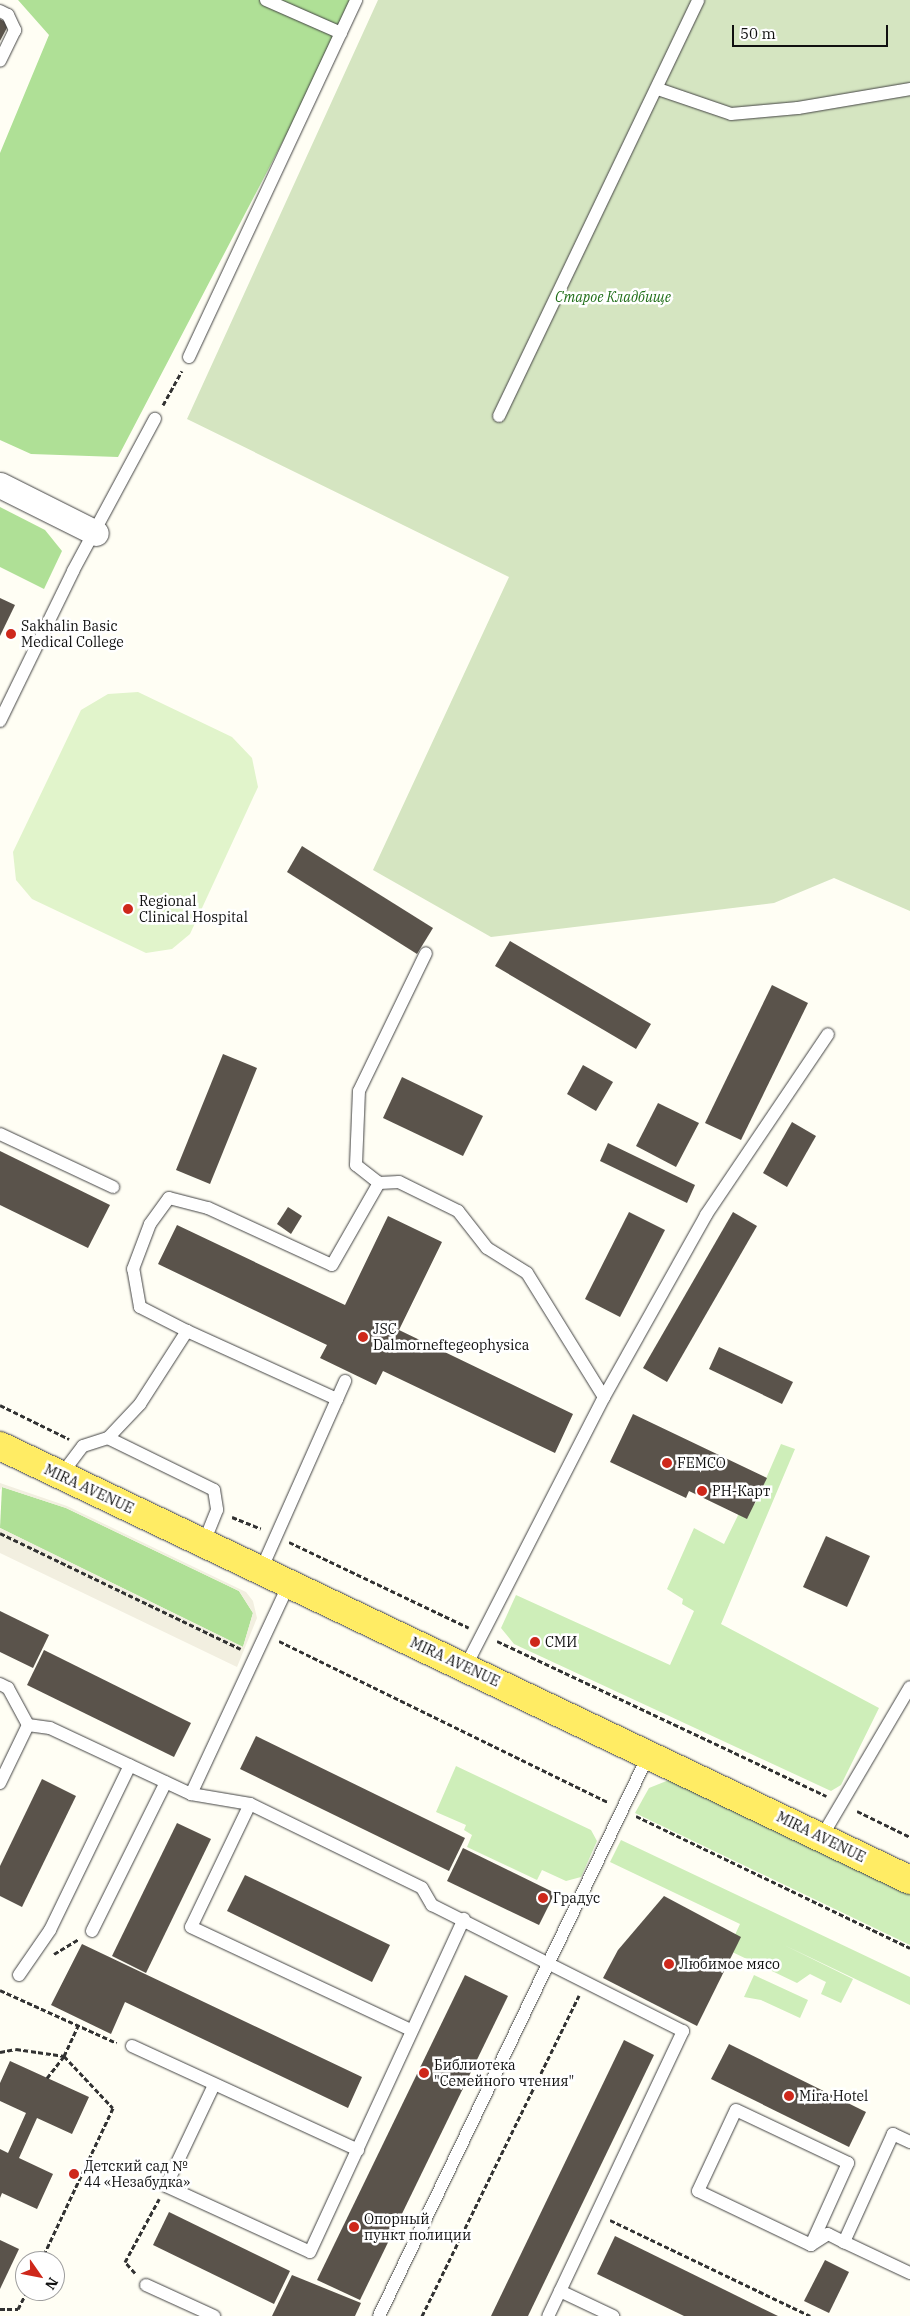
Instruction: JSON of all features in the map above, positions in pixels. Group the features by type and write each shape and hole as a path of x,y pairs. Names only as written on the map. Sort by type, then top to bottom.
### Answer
{"main road":[{"name":"MIRA AVENUE","path":"0,1446 910,1880"}],"street":[{"path":"0,485 96,533"}],"lane":[{"path":"266,0 341,33"},
{"path":"189,357 356,0"},
{"path":"499,416 658,88 698,0"},
{"path":"0,11 8,15 16,30 0,62"},
{"path":"658,88 731,114 798,108 910,89"},
{"path":"0,721 73,572 96,533 155,420"},
{"path":"426,953 359,1091 356,1165 379,1182 399,1182 458,1211 487,1248 527,1273 604,1397"},
{"path":"465,1667 604,1397 706,1216 828,1034"},
{"path":"0,1134 113,1187"},
{"path":"337,1399 187,1331 140,1307 133,1269 150,1224 169,1198 208,1208 332,1266 379,1182"},
{"path":"61,1475 83,1446 108,1438 140,1404 187,1331"},
{"path":"261,1570 345,1381"},
{"path":"108,1438 214,1490 217,1510 204,1543"},
{"path":"191,1794 289,1584"},
{"path":"0,1684 8,1688 28,1725"},
{"path":"822,1838 910,1687"},
{"path":"28,1725 50,1728 191,1794 250,1804 422,1888 432,1904 551,1962 585,1983 683,2031 548,2316"},
{"path":"0,1783 28,1725"},
{"path":"379,2316 551,1962 649,1754"},
{"path":"19,1975 50,1930 130,1765"},
{"path":"92,1931 166,1782"},
{"path":"250,1804 191,1927 411,2030"},
{"path":"214,2085 166,2186 310,2252 411,2030 464,1919"},
{"path":"132,2046 358,2150"},
{"path":"736,2110 848,2164 811,2244 698,2192 736,2110"},
{"path":"844,2242 893,2134 910,2142"},
{"path":"811,2244 828,2234 910,2273"},
{"path":"146,2285 211,2315"},
{"path":"560,2291 613,2316"}],"path":[{"path":"155,420 189,357"},
{"path":"0,1404 83,1446"},
{"path":"0,1533 255,1656"},
{"path":"265,1634 910,1948"},
{"path":"422,2316 585,1983"},
{"path":"0,1990 112,2042 132,2046"},
{"path":"47,2078 64,2056 78,2026"},
{"path":"0,2052 16,2049 64,2056 113,2108 46,2251"},
{"path":"146,2285 125,2262 166,2186"},
{"path":"597,2213 810,2316"},
{"path":"0,2309 18,2308 22,2301"}],"green space":[{"path":"18,0 350,0 293,122 118,457 31,454 0,440 0,153 49,35"},
{"name":"Старое Кладбище","path":"378,0 910,0 910,911 834,878 774,903 491,937 373,870 509,577 187,419"},
{"path":"0,507 45,530 62,551 44,589 0,567"},
{"path":"138,692 232,737 252,758 258,787 190,934 172,949 146,953 32,899 16,880 13,852 81,710 108,694"},
{"path":"781,1444 795,1449 721,1624 879,1708 841,1785 831,1791 514,1644 501,1628 516,1595 670,1665 694,1611 682,1604 683,1599 667,1589 694,1528 724,1544 745,1501 755,1504"},
{"path":"2,1487 66,1508 239,1591 253,1613 243,1647 0,1528"},
{"path":"456,1766 591,1830 597,1841 581,1877 566,1881 542,1870 537,1880 467,1847 472,1835 464,1830 466,1825 436,1812"},
{"path":"669,1780 910,1893 910,1945 635,1813 649,1788"},
{"path":"621,1840 910,1977 910,2005 784,1945 853,1979 841,2003 821,1994 826,1982 810,1974 797,1983 728,1950 740,1924 610,1862"},
{"path":"754,1975 808,2000 800,2018 761,2000 744,1997"}],"shaded area":[{"path":"0,1483 67,1506 246,1592 253,1601 257,1618 237,1667 0,1553 0,1528 243,1647 253,1613 239,1591 66,1508 2,1487 0,1490"}],"building":[{"path":"0,19 9,24 0,41"},
{"path":"0,598 15,605 0,636"},
{"path":"302,846 433,928 417,954 287,872"},
{"path":"510,941 651,1024 636,1049 495,966"},
{"path":"772,985 808,1003 741,1140 705,1123"},
{"path":"223,1054 257,1068 210,1184 176,1170"},
{"path":"583,1065 613,1082 596,1111 567,1094"},
{"path":"402,1077 483,1116 463,1156 383,1118"},
{"path":"658,1103 699,1123 676,1167 636,1146"},
{"path":"792,1122 816,1136 787,1187 763,1173"},
{"path":"608,1143 695,1185 687,1203 600,1161"},
{"path":"0,1151 110,1205 88,1248 0,1205"},
{"path":"288,1207 302,1216 291,1234 277,1224"},
{"path":"629,1212 665,1230 620,1317 585,1299"},
{"path":"733,1212 757,1226 667,1382 643,1368"},
{"name":"JSC Dalmorneftegeophysica","path":"388,1216 442,1242 399,1330 573,1414 555,1453 383,1371 376,1385 320,1358 327,1345 158,1264 177,1225 345,1305"},
{"path":"719,1347 793,1382 782,1404 709,1369"},
{"path":"633,1414 767,1478 747,1519 689,1491 686,1498 610,1462"},
{"path":"826,1536 870,1556 847,1607 803,1587"},
{"path":"0,1611 49,1635 33,1668 0,1652"},
{"path":"44,1650 191,1723 174,1757 27,1685"},
{"path":"256,1736 465,1838 449,1871 240,1769"},
{"path":"42,1779 76,1796 22,1907 0,1896 0,1866"},
{"path":"177,1823 211,1839 146,1973 112,1956"},
{"path":"463,1848 555,1893 539,1925 447,1881"},
{"path":"245,1875 390,1945 372,1982 227,1911"},
{"name":"Любимое мясо","path":"664,1896 741,1937 697,2026 603,1978 618,1950"},
{"path":"82,1944 362,2077 348,2108 125,2002 111,2034 51,2005"},
{"path":"465,1975 508,1996 360,2300 317,2280"},
{"path":"624,2040 654,2055 528,2316 491,2316"},
{"name":"Mira Hotel","path":"729,2044 866,2112 849,2147 711,2079"},
{"path":"10,2061 89,2097 72,2134 37,2118 19,2158 53,2174 37,2209 2,2193 0,2198 0,2149 8,2153 26,2113 0,2101 0,2083"},
{"path":"169,2212 290,2271 274,2304 153,2245"},
{"path":"615,2236 778,2316 684,2316 597,2274"},
{"path":"0,2240 19,2249 15,2251 15,2257 0,2289"},
{"path":"825,2260 849,2272 829,2313 804,2301"},
{"path":"292,2275 361,2303 355,2316 272,2316"}],"place":[{"name":"Sakhalin Basic Medical College","path":"11,634"},
{"name":"Regional Clinical Hospital","path":"128,909"},
{"name":"JSC Dalmorneftegeophysica","path":"363,1337"},
{"name":"FEMCO","path":"667,1463"},
{"name":"РН-Карт","path":"702,1491"},
{"name":"СМИ","path":"535,1642"},
{"name":"Градус","path":"543,1898"},
{"name":"Любимое мясо","path":"669,1964"},
{"name":"Библиотека \"Семейного чтения\"","path":"424,2073"},
{"name":"Mira Hotel","path":"789,2096"},
{"name":"Детский сад № 44 «Незабудка»","path":"74,2174"},
{"name":"Опорный пункт полиции","path":"354,2227"}]}
